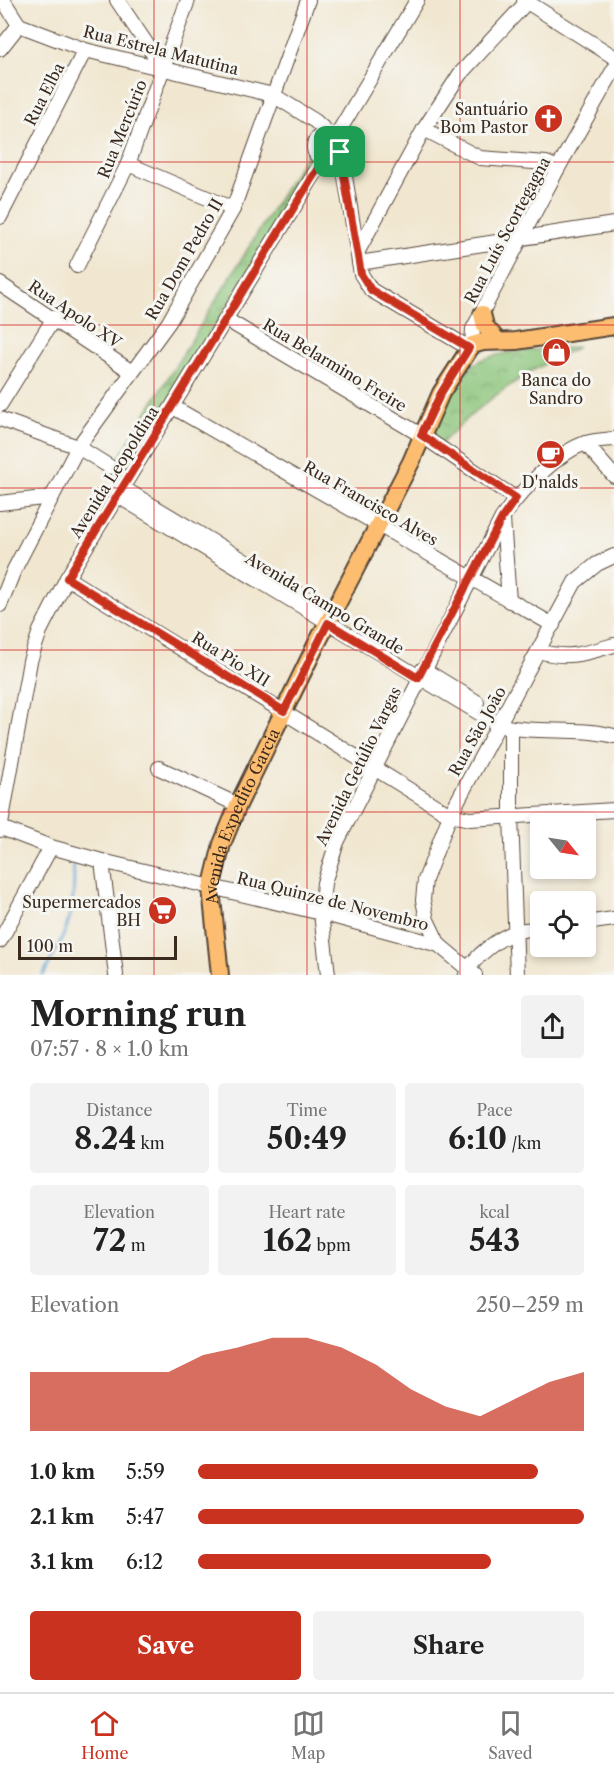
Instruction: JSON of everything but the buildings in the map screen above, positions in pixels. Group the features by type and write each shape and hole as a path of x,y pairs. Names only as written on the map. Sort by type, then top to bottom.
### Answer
{"main road":[{"path":"482,314 485,326 497,340"},
{"path":"471,347 497,340 516,341 614,326"},
{"name":"Avenida Expedito Garcia","path":"220,975 211,889 222,844 238,805 284,711 411,462 441,393 471,347"}],"street":[{"path":"0,49 19,25 3,0"},
{"path":"117,0 164,70"},
{"name":"Rua Mercúrio","path":"77,266 128,164 188,0"},
{"path":"340,152 330,161 323,160 315,151 324,133 417,0"},
{"name":"Rua Dom Pedro II","path":"0,605 14,570 78,447 169,322 233,209 305,1"},
{"path":"359,257 424,129 460,74 526,2 614,57"},
{"name":"Rua Estrela Matutina","path":"19,25 85,50 273,95 315,121 324,133"},
{"name":"Rua Elba","path":"0,217 85,50"},
{"name":"Rua Luís Scortegagna","path":"471,347 471,335 521,237 614,69"},
{"path":"424,129 480,158 546,163 558,168"},
{"path":"324,133 341,146 340,152 361,274 371,290 471,347"},
{"name":"Avenida Leopoldina","path":"1,829 30,661 40,631 67,578 323,160"},
{"path":"128,164 233,209"},
{"path":"359,257 614,224"},
{"name":"Rua Apolo XV","path":"0,284 132,372"},
{"path":"0,405 54,318"},
{"name":"Rua Belarmino Freire","path":"227,320 421,435 516,498"},
{"name":"Rua Francisco Alves","path":"173,407 553,626"},
{"path":"0,419 78,447 110,467"},
{"name":"Avenida Getúlio Vargas","path":"328,975 321,913 324,883 337,842 502,518 516,498 558,460 585,443 614,439"},
{"path":"585,443 614,476"},
{"name":"Avenida Campo Grande","path":"121,492 505,724 600,732 614,736"},
{"path":"0,503 52,497"},
{"path":"502,518 509,601"},
{"name":"Rua São João","path":"439,945 427,920 424,890 425,880 450,815 505,724 575,582 586,572 614,556"},
{"name":"Rua Pio XII","path":"67,578 450,815 470,819 614,810"},
{"path":"539,651 556,657 572,657 614,645"},
{"path":"505,724 517,975"},
{"path":"159,768 238,805"},
{"name":"Rua Quinze de Novembro","path":"1,829 51,847 102,861 211,889 321,913 439,945 470,973"},
{"path":"0,941 51,847"},
{"path":"102,861 112,971"},
{"path":"596,921 614,919"},
{"path":"470,973 491,947 516,932 530,930"}],"green space":[{"path":"307,153 316,158 121,483 108,475"},
{"path":"578,347 558,356 504,389 471,415 440,445 431,439 456,386 467,370 476,363 519,351"}],"waterway":[{"path":"43,975 69,920 74,892 73,858"}],"place":[{"name":"Santuário Bom Pastor","path":"549,118"},
{"name":"Banca do Sandro","path":"556,352"},
{"name":"D'nalds","path":"550,454"},
{"name":"Supermercados BH","path":"162,911"}],"route":[{"path":"340,152 361,274 371,290 385,301 469,348 441,393 421,435 516,498 502,518 418,678 328,623 284,711 67,578 323,160 330,161 337,158 340,152"}]}
